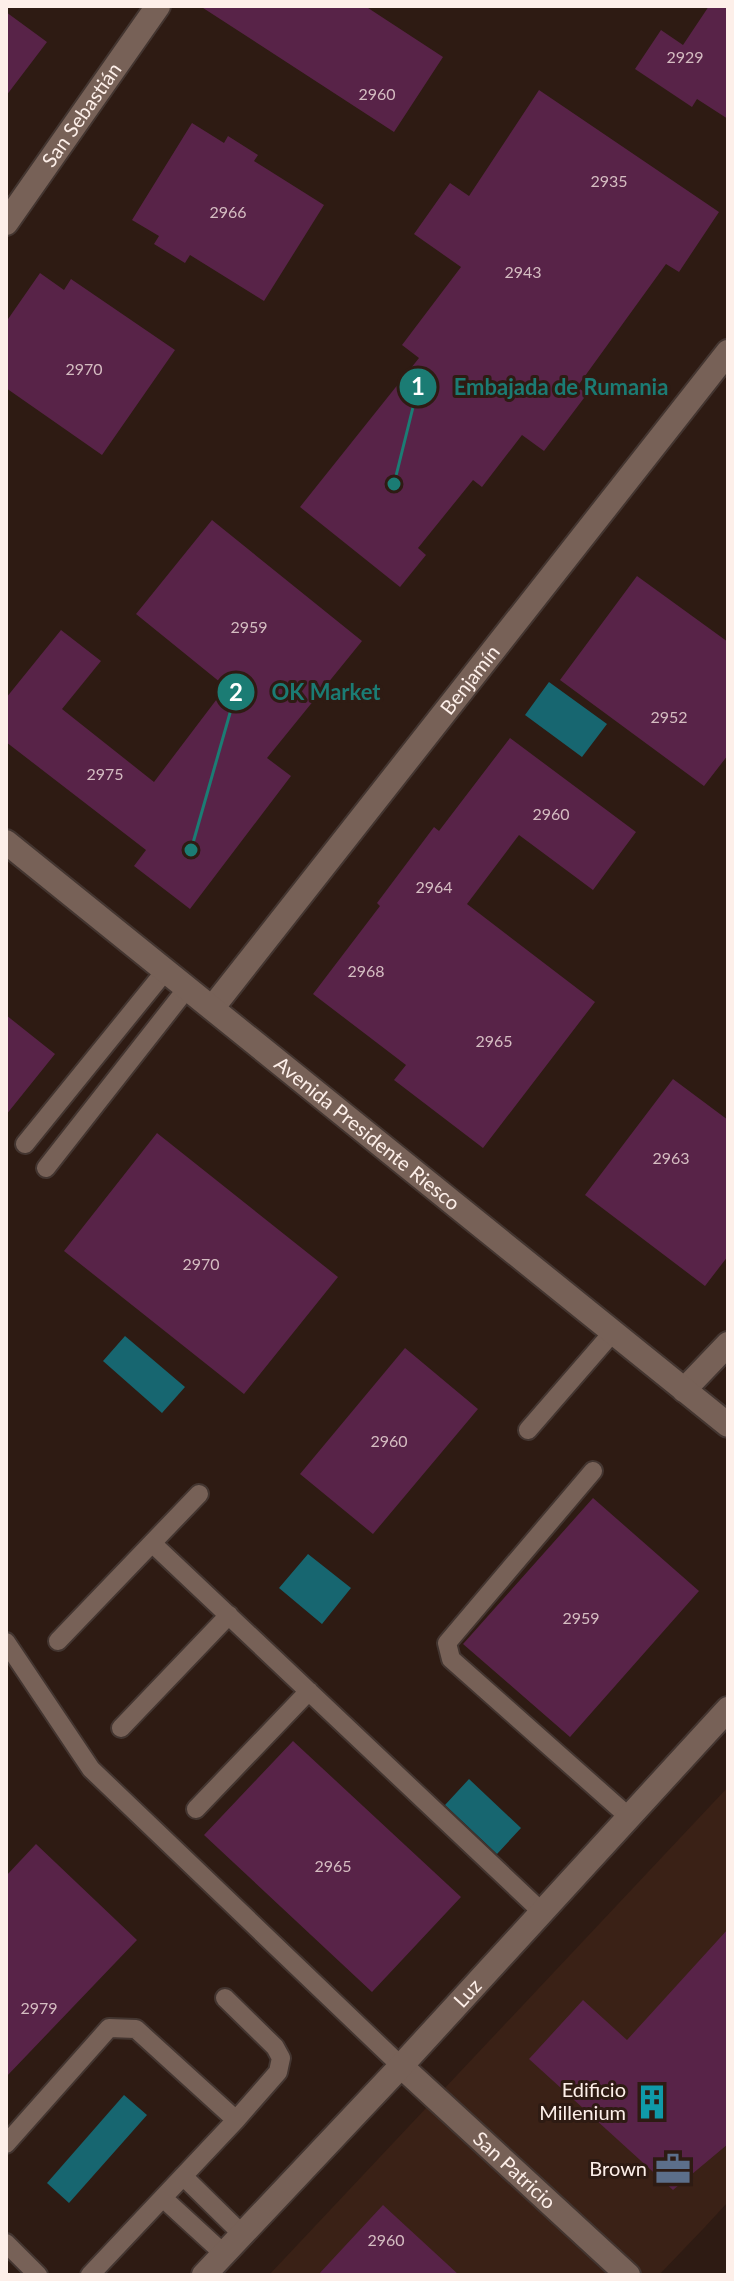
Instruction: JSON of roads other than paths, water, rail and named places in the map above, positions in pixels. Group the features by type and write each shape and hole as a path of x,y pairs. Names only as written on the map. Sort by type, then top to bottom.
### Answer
{"street":[{"name":"San Sebastián","path":"6,223 158,6"},
{"name":"Benjamín","path":"213,1007 728,352"},
{"name":"Avenida Presidente Riesco","path":"6,842 728,1425"},
{"path":"684,1390 728,1344"},
{"name":"Luz","path":"204,2275 401,2066 728,1709"},
{"name":"San Patricio","path":"401,2066 628,2275"}],"lane":[{"path":"25,1144 166,970"},
{"path":"46,1168 188,987"},
{"path":"528,1430 613,1332"},
{"path":"593,1471 447,1643 451,1659 629,1817"},
{"path":"58,1641 199,1494"},
{"path":"152,1543 542,1912"},
{"path":"121,1728 229,1615"},
{"path":"6,1642 91,1769 401,2066"},
{"path":"196,1809 309,1691"},
{"path":"90,2275 278,2072 281,2058 275,2047 225,1998"},
{"path":"6,2144 109,2028 136,2029 236,2120"},
{"path":"183,2176 242,2234"},
{"path":"163,2198 224,2254"},
{"path":"6,2243 38,2275"}],"water":[{"path":"549,682 607,724 582,757 525,715"},
{"path":"125,1336 185,1387 162,1413 103,1361"},
{"path":"308,1554 351,1588 322,1624 279,1588"},
{"path":"469,1779 521,1828 497,1854 445,1805"},
{"path":"124,2095 147,2115 69,2203 47,2183"}],"place":[{"name":"Embajada de Rumania","path":"394,484"},
{"name":"OK Market","path":"191,850"},
{"name":"Edificio Millenium","path":"652,2102"},
{"name":"Brown","path":"673,2169"}]}
